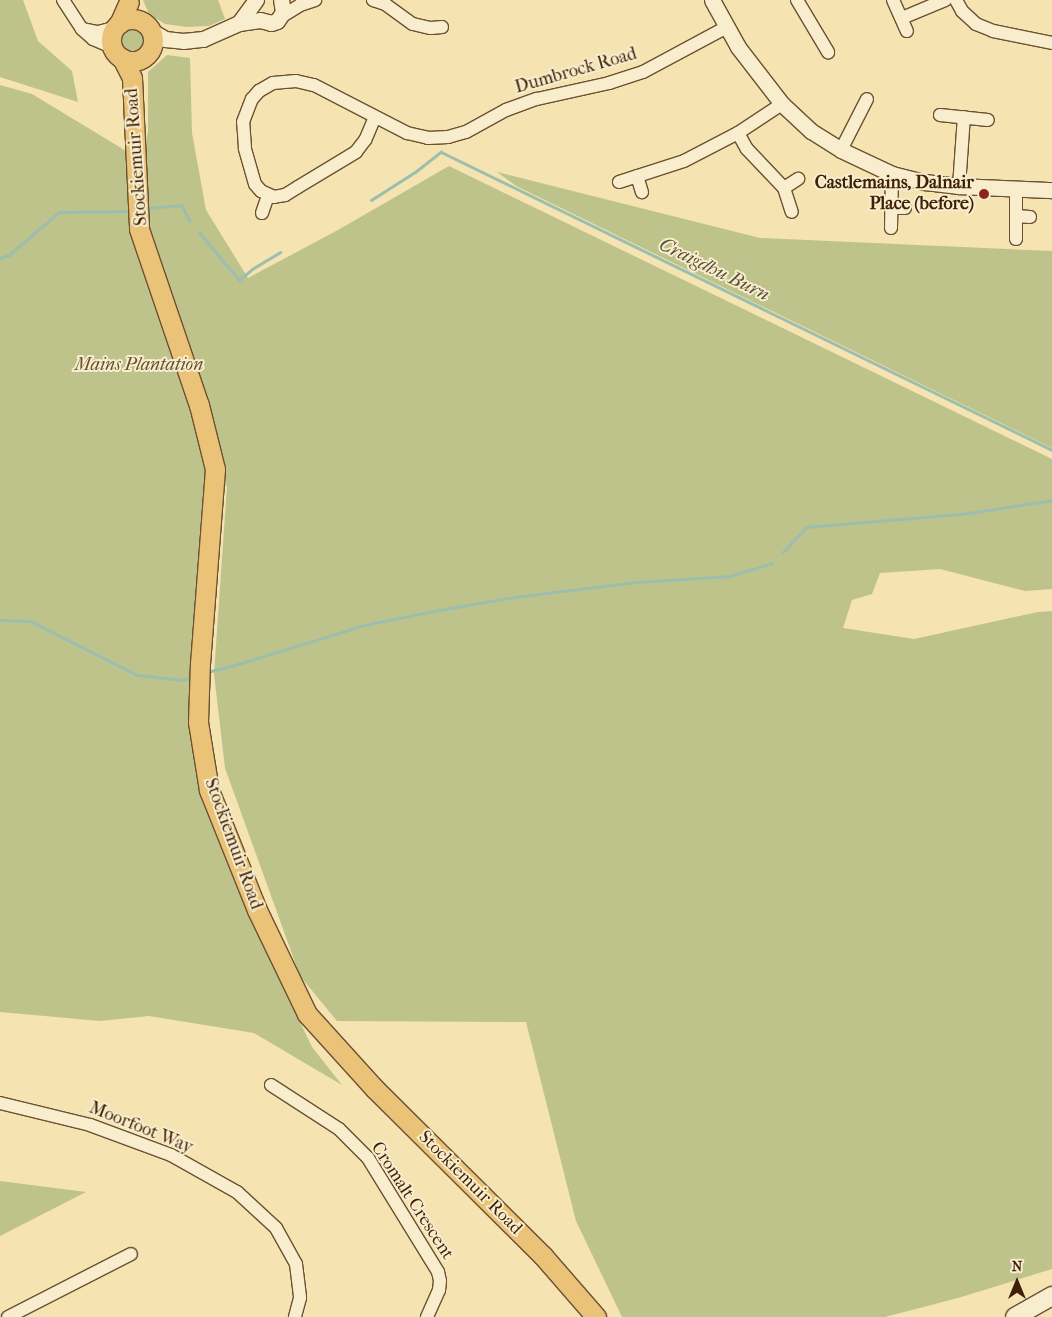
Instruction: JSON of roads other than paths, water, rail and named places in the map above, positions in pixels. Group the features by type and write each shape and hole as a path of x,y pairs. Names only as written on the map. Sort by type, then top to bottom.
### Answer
{"main road":[{"path":"129,1 111,40 117,53 131,61 149,39"},
{"path":"129,1 149,39"},
{"path":"116,26 128,20 149,39"},
{"name":"Stockiemuir Road","path":"149,39 132,78 140,229 199,405 215,469 198,712 210,790 257,910 307,1014 375,1089 543,1256 596,1317"},
{"name":"Stockiemuir Road","path":"117,53 132,78"},
{"path":"1015,1317 1052,1296"}],"street":[{"path":"63,0 82,29 93,39 117,53"},
{"path":"149,39 183,41 203,39 239,23 260,20 271,23 300,5 315,0"},
{"path":"373,0 385,4 432,28 442,28"},
{"path":"712,0 738,47 782,104 811,131 840,150 892,174 925,182 959,186 1052,190"},
{"path":"797,0 828,52"},
{"path":"893,0 907,31"},
{"path":"902,18 945,0"},
{"path":"956,0 962,11 976,24 993,31 1052,44"},
{"path":"282,1 300,5"},
{"path":"281,17 284,6 282,1"},
{"path":"255,2 255,13 260,20"},
{"path":"239,23 255,2"},
{"path":"82,29 98,32 116,26"},
{"name":"Dumbrock Road","path":"268,196 255,184 243,133 245,112 259,91 273,83 287,81 307,82 417,136 438,138 457,135 506,110 537,99 609,83 643,72 727,27"},
{"path":"840,150 867,99"},
{"path":"619,182 684,161 738,133 782,104"},
{"path":"940,115 988,120"},
{"path":"262,213 268,196 285,194 348,158 365,140 375,117"},
{"path":"959,186 964,117"},
{"path":"738,133 747,148 784,188 792,212"},
{"path":"891,228 892,174"},
{"path":"637,176 642,192"},
{"path":"784,188 798,179"},
{"path":"1016,188 1016,239"},
{"path":"891,208 905,208"},
{"path":"1016,216 1030,216"},
{"name":"Cromalt Crescent","path":"272,1085 339,1129 368,1158 438,1272 439,1290 427,1317"},
{"name":"Moorfoot Way","path":"0,1103 90,1125 171,1155 237,1192 276,1228 296,1264 300,1298 295,1317"},
{"path":"8,1317 131,1254"}],"waterway":[{"name":"Craigdhu Burn","path":"371,200 415,172 441,152 1052,450"},
{"path":"148,208 181,205 190,221"},
{"path":"0,258 9,255 59,212 131,211"},
{"path":"199,232 239,280 252,269 280,252"},
{"path":"782,553 806,527 962,514 1052,500"},
{"path":"207,672 364,625 439,610 514,597 636,582 730,576 772,563"},
{"path":"0,620 30,621 137,675 183,680 190,677"}],"place":[{"name":"Castlemains, Dalnair Place (before)","path":"984,194"}],"park label":[{"name":"Mains Plantation","path":"139,365"}]}
